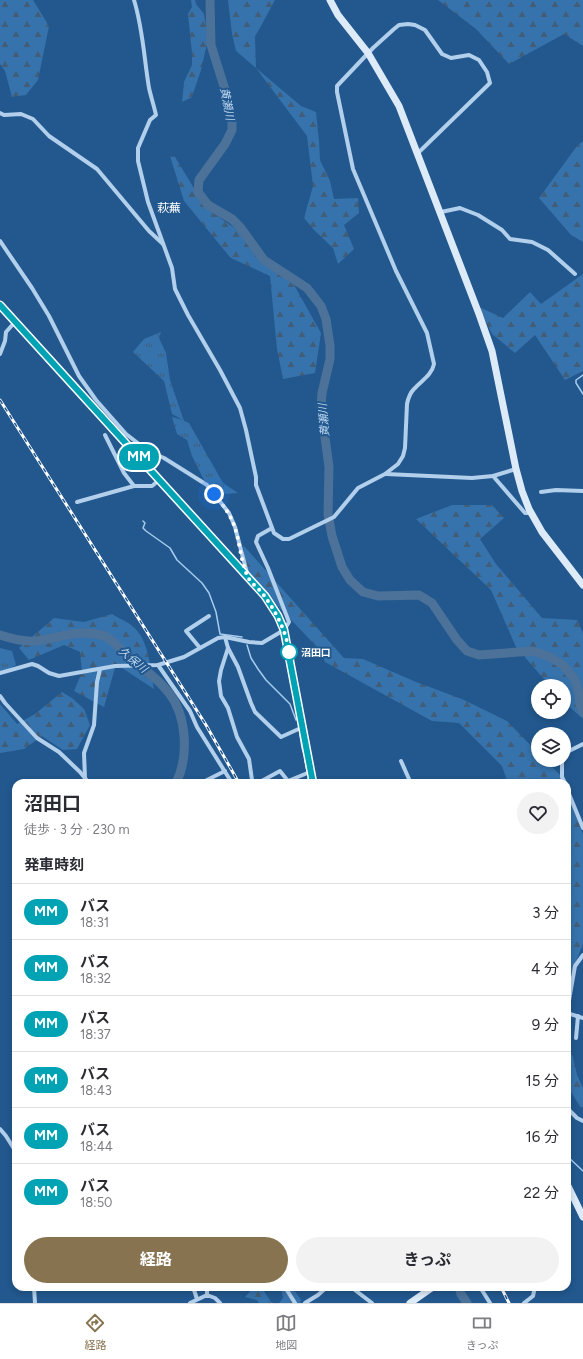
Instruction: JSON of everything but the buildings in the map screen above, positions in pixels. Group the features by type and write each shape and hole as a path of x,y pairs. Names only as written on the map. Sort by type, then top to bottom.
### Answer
{"street":[{"path":"134,0 142,32 149,89 156,115 150,120 138,148 137,155 148,202 172,268 175,290 240,408 253,461 256,485 274,533 283,539 289,539 334,517 358,488 385,474 398,464 403,456 405,448 408,398 412,390 432,371 434,364 427,333 396,270 353,169 338,99 337,86 368,53 399,25 414,25 425,30 442,54 451,58 469,55 479,60 487,72 490,83 418,153"},
{"path":"330,0 338,15 368,53 399,106 480,314 492,351 516,469 522,491 531,514 542,532 583,585"},
{"path":"0,113 4,115 21,114 33,119 50,136 97,169 149,231 163,244"},
{"path":"440,212 460,208 478,214 502,230 510,239 532,242 548,250 575,274"},
{"path":"0,241 42,305 93,402 160,480 265,596 278,616 284,630 312,779"},
{"path":"1,307 126,434 148,451 164,458 207,485 229,513 235,527 249,579"},
{"path":"0,354 5,341 6,332 16,322"},
{"path":"105,435 124,473 134,486"},
{"path":"385,474 472,478 493,476 516,469"},
{"path":"493,476 525,513 531,514"},
{"path":"77,502 134,486 152,486 160,480"},
{"path":"541,492 556,490 583,491"},
{"path":"0,673 32,664 49,673 59,676 115,666 152,665 184,657 218,638 225,637 249,642 262,642 284,630 288,622 268,568 256,542 258,536 272,528"},
{"path":"200,648 186,631 209,616"},
{"path":"225,637 228,648 238,668 250,703 255,712 281,737 302,727"},
{"path":"228,648 219,681 221,696 228,708 237,737 249,759 252,779"},
{"path":"158,664 190,711 197,726 230,779"},
{"path":"85,779 84,754 94,725 96,694 100,669"},
{"path":"0,696 14,714 37,738 59,752 80,772 85,779"},
{"path":"571,750 583,744"},
{"path":"401,761 409,779"},
{"path":"562,767 563,779"},
{"path":"209,779 225,771"},
{"path":"265,779 280,771 284,779"},
{"path":"293,779 310,772"},
{"path":"571,799 583,828"},
{"path":"571,989 575,966 583,955"},
{"path":"571,1013 583,1018"},
{"path":"576,1038 578,1016"},
{"path":"571,1113 583,1121"},
{"path":"0,1129 12,1146"},
{"path":"571,1194 583,1217"},
{"path":"34,1291 35,1303"},
{"path":"194,1291 197,1299"},
{"path":"207,1291 207,1296"},
{"path":"288,1291 295,1303"},
{"path":"305,1303 322,1291"},
{"path":"356,1291 372,1303"},
{"path":"410,1303 427,1291"},
{"path":"482,1291 490,1303"},
{"path":"524,1303 532,1296 534,1291"},
{"path":"190,1303 207,1296 215,1298 220,1303"}],"green space":[{"path":"0,0 33,0 49,26 38,80 26,95 12,97 5,71 0,64"},
{"path":"191,0 195,0 196,4 204,14 208,39 201,70 192,97 182,102 184,82 192,65 188,14 192,7"},
{"path":"228,0 275,0 255,37 256,68 236,51 232,34"},
{"path":"438,0 583,0 583,46 564,34 509,64 476,29"},
{"path":"256,68 301,106 316,112 320,160 330,181 334,199 358,198 359,213 344,225 354,249 338,264 333,248 304,218 313,186 307,136"},
{"path":"583,141 583,242 571,235 539,198 577,146"},
{"path":"170,156 175,157 206,208 236,229 260,255 289,276 321,333 315,373 283,379 277,349 270,276 229,256 184,201"},
{"path":"583,274 583,371 565,380 535,335 515,353 492,334 479,307 503,318 530,292 541,304"},
{"path":"161,332 159,338 166,353 170,380 184,421 189,423 223,483 238,493 225,494 217,483 210,485 204,480 192,456 187,440 177,434 172,417 183,420 172,414 164,381 133,352 144,339"},
{"path":"452,505 492,505 504,518 480,539 496,564 542,618 577,620 583,633 583,719 571,708 571,679 544,679 516,647 491,590 416,519"},
{"path":"243,545 344,658 363,659 416,682 462,699 507,721 531,746 531,767 552,767 563,779 507,779 502,766 459,723 432,721 325,662 320,650 247,574"},
{"path":"112,614 131,625 142,638 146,646 154,689 116,664 104,707 74,691 82,672 80,652 64,645 29,660 19,648 54,618 84,622"},
{"path":"0,648 12,651 16,665 0,674"},
{"path":"62,692 72,698 84,709 90,725 77,749 63,750 42,736 24,749 0,753 0,704 17,724 35,714"},
{"path":"571,802 583,835 583,944 571,973"},
{"path":"571,1054 577,1075 583,1088 583,1107 580,1107 571,1092"},
{"path":"250,1291 264,1291 271,1302 274,1303 259,1303 257,1300 245,1297"},
{"path":"281,1291 295,1291 301,1300 300,1303 279,1303 283,1298"}],"waterway":[{"name":"黄瀬川","path":"210,0 211,45 227,96 232,119 232,130 225,144 199,180 198,192 208,205 232,219 240,227 264,260 307,288 321,306 326,319 330,346 330,359 322,393 321,407 329,467 328,514 332,536 342,567 350,580 363,592 378,596 419,595 432,603 457,640 467,651 479,655 533,651 550,657 563,665 575,680 579,693 580,705 583,712"},
{"path":"583,375 576,380 576,383 583,394"},
{"path":"143,521 145,523 143,528 170,548 177,560 202,583 209,593 216,612 220,634 242,637"},
{"name":"久保川","path":"0,635 27,641 44,640 81,633 96,634 109,638 130,659 146,670 160,683 175,702 180,713 184,737 183,761 178,779"},
{"path":"247,645 251,658 258,669 266,680 290,704 296,720"},
{"path":"300,735 305,757"},
{"path":"305,761 307,771"},
{"path":"571,1160 583,1171"},
{"name":"久保川","path":"460,1291 467,1303"}],"railway":[{"path":"0,400 206,725 237,779"},
{"path":"503,1291 509,1303"}],"bus line":[{"name":"MM","path":"0,305 265,596 272,606 284,630 312,779"}],"place":[{"name":"沼田口","path":"289,652"}],"district":[{"name":"萩蕪","path":"169,208"}],"route":[{"path":"214,494 229,513 235,527 249,579 265,596 278,616 284,630 289,652"}]}
